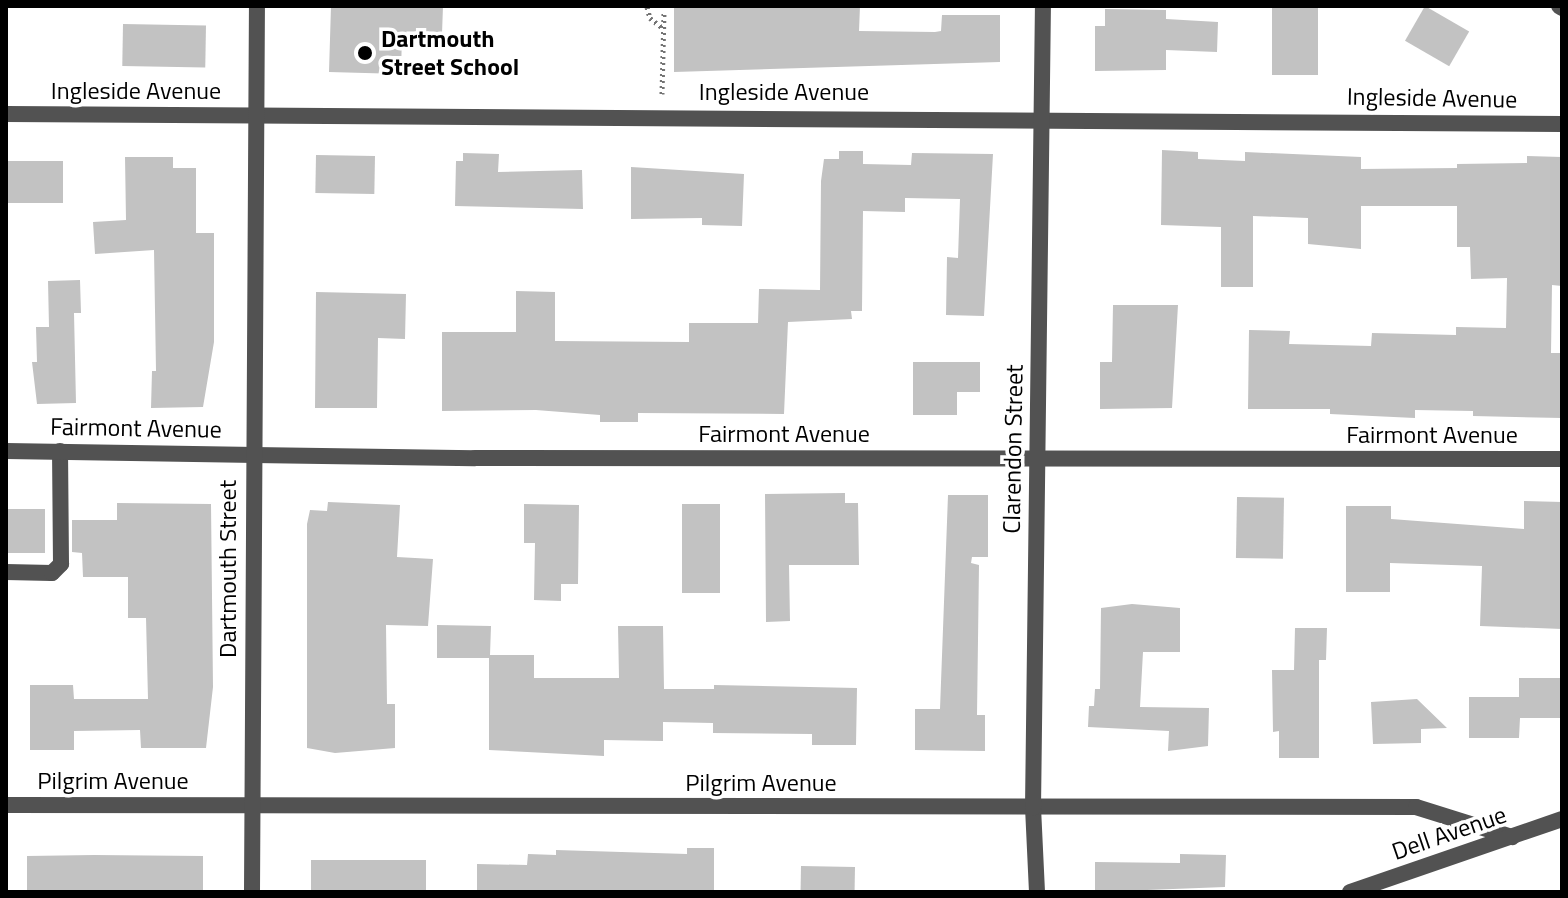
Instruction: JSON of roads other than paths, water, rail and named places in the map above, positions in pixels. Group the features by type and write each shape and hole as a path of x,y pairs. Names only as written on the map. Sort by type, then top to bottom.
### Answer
{"street":[{"name":"Dartmouth Street","path":"252,892 257,6"},
{"name":"Clarendon Street","path":"1037,892 1033,808 1043,6"},
{"name":"Ingleside Avenue","path":"6,114 1040,118 1562,124"},
{"name":"Fairmont Avenue","path":"6,451 1562,459"},
{"path":"6,572 52,573 61,564 60,451"},
{"name":"Pilgrim Avenue","path":"6,805 1416,807 1512,837"},
{"name":"Dell Avenue","path":"1350,892 1562,819"}],"place":[{"name":"Dartmouth Street School","path":"365,53"}]}
